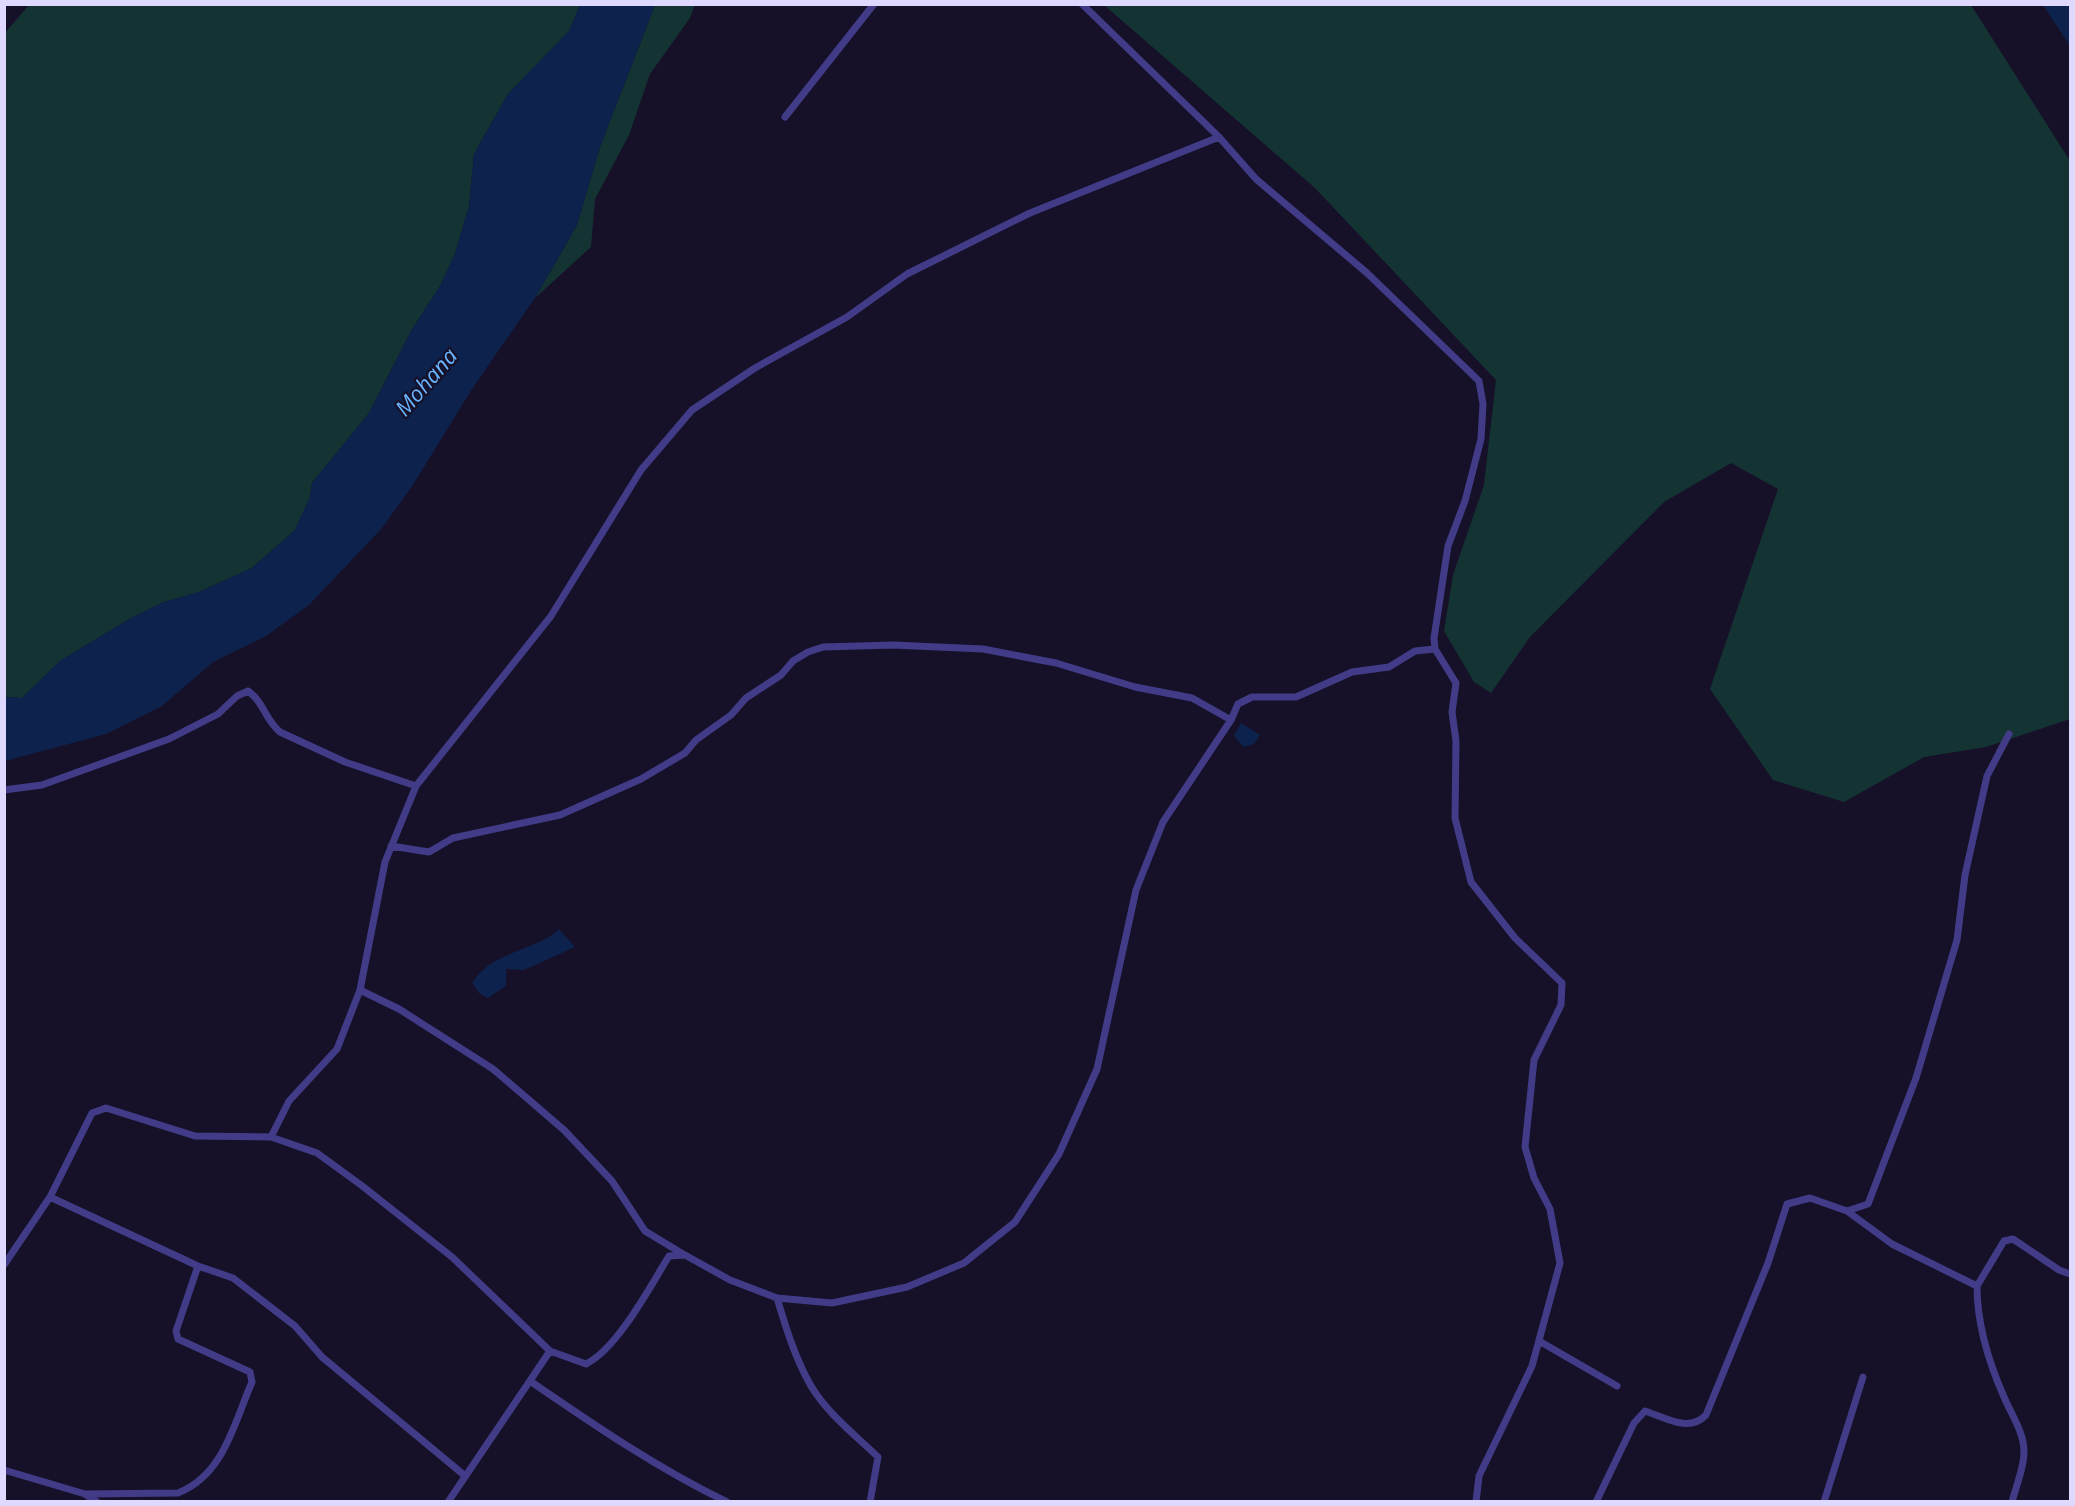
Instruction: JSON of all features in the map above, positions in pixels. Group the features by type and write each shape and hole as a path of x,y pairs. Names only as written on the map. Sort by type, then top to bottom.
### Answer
{"street":[{"path":"785,117 874,4"},
{"path":"1082,4 1219,137 1256,179 1366,273 1479,381 1483,404 1481,439 1465,501 1448,546 1436,614 1436,649 1456,683 1452,712 1456,741 1455,818 1471,882 1515,938 1562,983 1561,1005 1534,1060 1525,1148 1534,1178 1550,1209 1560,1263 1532,1366 1499,1439 1479,1476 1476,1502"},
{"path":"271,1137 288,1101 337,1049 360,990 385,862 416,786 551,616 641,470 692,410 755,368 847,317 907,274 1030,213 1219,137"},
{"path":"391,846 429,852 453,838 560,815 631,783 686,753 696,740 731,715 746,698 765,688 781,675 793,661 808,652 823,647 893,645 982,649 1056,663 1135,687 1192,698 1219,711 1231,720"},
{"path":"360,990 399,1009 493,1069 564,1130 612,1181 645,1231 730,1280 777,1298 832,1303 907,1287 964,1263 1015,1222 1059,1154 1097,1069 1136,890 1163,822 1231,720 1238,704 1252,697 1296,697 1352,672 1389,667 1415,651 1436,649"},
{"path":"4,790 42,785 158,744 218,714 237,696 248,691 259,699 271,725 280,732 345,762 416,786"},
{"path":"1847,1211 1868,1204 1916,1078 1957,940 1965,875 1987,776 2009,734"},
{"path":"4,1265 50,1197 92,1113 106,1108 195,1136 271,1137 317,1153 452,1257 550,1351 586,1364 601,1357 669,1256 685,1255"},
{"path":"50,1197 198,1266 233,1278 295,1326 322,1357 464,1475"},
{"path":"1596,1502 1634,1423 1646,1411 1688,1425 1700,1422 1706,1416 1768,1263 1787,1204 1810,1198 1847,1211 1892,1244 1977,1286"},
{"path":"2012,1502 2024,1454 2022,1436 2003,1396 1990,1355 1978,1309 1977,1286 2004,1241 2013,1239 2059,1270 2070,1274"},
{"path":"4,1470 85,1494 178,1493 192,1487 210,1472 220,1458 252,1382 250,1372 178,1339 176,1332 198,1266"},
{"path":"777,1298 790,1343 811,1387 839,1420 878,1457 870,1502"},
{"path":"1539,1341 1617,1386"},
{"path":"448,1502 464,1475 550,1351"},
{"path":"1824,1502 1863,1377"},
{"path":"530,1381 609,1436 680,1479 727,1502"},
{"path":"85,1494 97,1502"}],"green space":[{"path":"29,5 580,5 569,31 508,94 474,154 469,206 455,254 440,286 411,331 369,413 312,483 310,497 295,530 252,568 199,592 164,602 131,618 60,661 22,698 4,697 4,34"},
{"path":"655,5 695,5 690,18 650,74 629,135 595,199 591,247 535,298 577,225 600,147"},
{"path":"1104,5 1971,5 2070,161 2070,719 1986,747 1924,757 1844,802 1773,780 1710,689 1778,489 1731,463 1664,502 1530,637 1491,693 1474,682 1444,631 1453,575 1484,485 1496,380 1315,188"}],"water":[{"name":"Mohana","path":"580,5 655,5 600,147 577,225 535,298 472,389 411,488 382,528 309,605 266,636 213,662 162,706 106,734 5,761 5,697 22,698 60,661 131,618 164,602 199,592 252,568 295,530 310,497 312,483 369,413 411,331 440,286 455,254 469,206 474,154 508,94 569,31"},
{"path":"2043,5 2070,5 2070,46"},
{"path":"1241,723 1260,735 1254,744 1244,747 1234,736"},
{"path":"559,929 575,947 524,970 506,969 506,986 488,998 479,993 472,983 480,972 502,957 549,937"}]}
